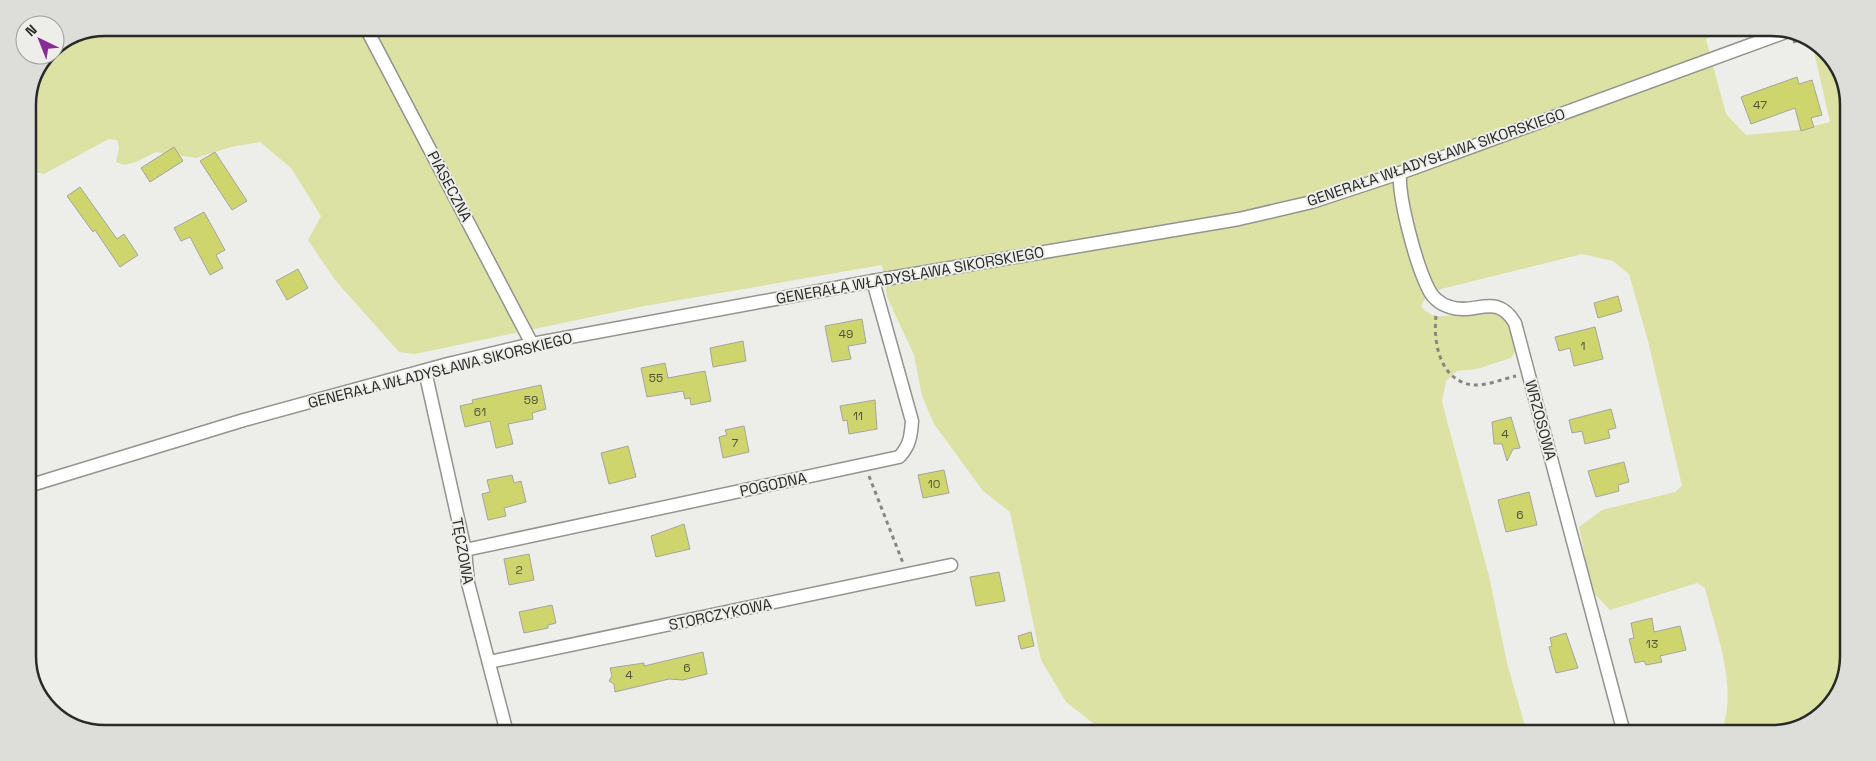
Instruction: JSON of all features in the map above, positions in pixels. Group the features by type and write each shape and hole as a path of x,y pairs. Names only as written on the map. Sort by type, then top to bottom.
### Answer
{"street":[{"name":"PIASECZNA","path":"370,36 532,344"},
{"name":"GENERAŁA WŁADYSŁAWA SIKORSKIEGO","path":"36,484 244,420 532,344 873,281 1239,219 1312,202 1400,173 1774,36"},
{"path":"1400,173 1399,186 1405,216 1428,288 1438,302"},
{"name":"POGODNA","path":"465,550 899,457 907,450 911,438 912,420 873,281"},
{"name":"WRZOSOWA","path":"1438,302 1452,308 1495,306 1509,313 1515,322 1622,725"},
{"name":"TĘCZOWA","path":"425,371 465,550 468,583 505,725"},
{"name":"STORCZYKOWA","path":"489,662 951,565"}],"path":[{"path":"1438,302 1435,340 1444,367 1457,379 1474,385 1529,373"},
{"path":"869,464 872,488 892,530 899,558 914,573"}],"green space":[{"path":"105,36 1714,36 1706,39 1726,114 1746,135 1798,130 1830,122 1814,51 1831,71 1835,79 1840,101 1840,656 1836,678 1826,698 1820,705 1801,718 1771,725 1723,725 1728,697 1727,679 1720,642 1705,588 1697,583 1610,610 1592,591 1579,527 1602,510 1675,492 1682,486 1648,341 1629,274 1613,261 1582,254 1441,289 1426,297 1421,306 1431,314 1444,316 1486,310 1499,314 1510,325 1518,348 1511,358 1477,369 1457,371 1446,381 1442,402 1489,576 1507,663 1525,725 1095,725 1066,702 1041,660 1010,512 983,491 934,424 922,396 914,355 887,297 882,265 639,307 415,354 399,352 335,280 308,240 321,216 291,168 260,142 231,147 196,158 156,152 136,162 124,165 116,162 119,147 117,140 109,139 44,174 36,172 38,92 41,79 49,65 65,65 65,49 79,41"}],"building":[{"path":"1797,77 1799,84 1812,80 1822,115 1811,118 1814,127 1801,131 1795,108 1751,124 1741,97"},
{"path":"174,147 183,161 150,182 141,168"},
{"path":"215,152 247,201 232,210 200,161"},
{"path":"80,187 117,239 124,234 138,255 120,267 95,230 93,232 67,196"},
{"path":"204,212 225,250 216,255 223,268 210,275 190,237 181,241 174,228"},
{"path":"298,269 308,288 287,300 276,281"},
{"path":"1618,296 1622,311 1598,318 1594,303"},
{"path":"862,319 866,343 848,346 851,359 832,362 825,326"},
{"path":"1595,327 1603,359 1574,366 1570,348 1559,351 1555,337"},
{"path":"743,341 746,361 713,367 710,348"},
{"path":"665,363 668,378 705,371 711,401 691,405 690,398 685,399 683,391 647,397 641,368"},
{"path":"541,385 546,409 532,413 533,419 508,424 513,444 496,448 490,421 465,427 460,406 473,403 472,400"},
{"path":"875,400 877,429 849,434 847,420 843,421 840,406"},
{"path":"1611,409 1616,428 1608,430 1610,438 1585,444 1582,431 1572,433 1569,420"},
{"path":"1511,417 1520,448 1513,449 1507,461 1502,444 1494,444 1492,422"},
{"path":"744,426 749,452 723,458 719,437 727,435 725,430"},
{"path":"628,446 636,477 609,484 601,453"},
{"path":"1624,462 1629,482 1618,485 1619,491 1596,497 1588,471"},
{"path":"944,470 949,493 923,498 918,475"},
{"path":"512,475 514,483 521,481 526,502 504,508 506,516 488,520 482,494 490,492 487,480"},
{"path":"1529,492 1537,525 1506,532 1498,500"},
{"path":"684,524 690,549 656,557 651,536"},
{"path":"529,554 534,580 509,585 504,559"},
{"path":"999,572 1005,601 976,606 970,577"},
{"path":"552,605 556,623 548,625 548,628 524,633 519,612"},
{"path":"1652,618 1654,632 1680,626 1686,650 1660,656 1662,662 1646,665 1644,661 1635,663 1629,639 1634,638 1631,623"},
{"path":"1031,632 1034,646 1021,649 1018,636"},
{"path":"1566,633 1578,668 1556,673 1549,647 1552,646 1550,638"},
{"path":"703,652 707,674 683,680 669,679 615,692 614,684 609,681 612,676 610,668 644,663 644,666"}]}
